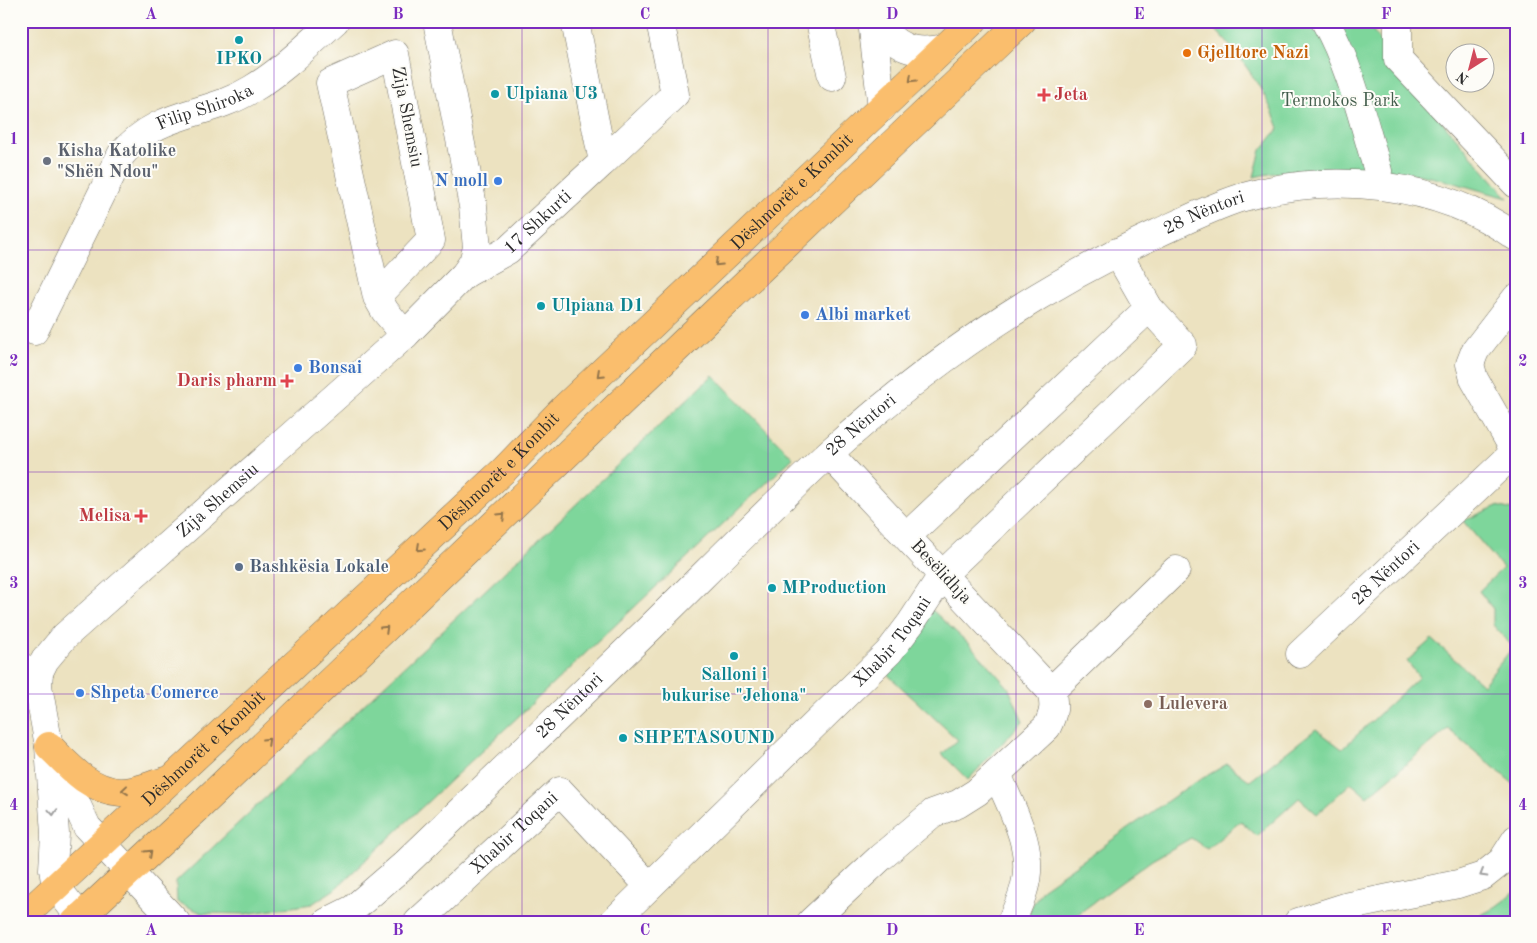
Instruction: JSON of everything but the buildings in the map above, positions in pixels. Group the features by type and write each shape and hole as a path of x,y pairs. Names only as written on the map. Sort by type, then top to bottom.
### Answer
{"main road":[{"name":"Dëshmorët e Kombit","path":"21,919 100,843 172,779 505,468 562,410 973,21"},
{"name":"Dëshmorët e Kombit","path":"81,920 129,872 1022,21"},
{"path":"49,746 83,778 99,788 121,792 172,779"}],"street":[{"name":"Filip Shiroka","path":"21,324 34,331 120,154 134,138 174,118 214,107 252,89 295,57 335,21"},
{"name":"Zija Shemsiu","path":"30,670 44,660 65,636 404,335 465,274 475,255 477,232 437,21"},
{"path":"575,21 603,162"},
{"name":"17 Shkurti","path":"465,274 508,250 675,94 660,21"},
{"path":"820,21 832,77"},
{"path":"872,21 882,108"},
{"path":"876,21 892,39 909,49 928,52 946,48"},
{"path":"1325,21 1335,38 1349,77 1378,172"},
{"path":"1398,21 1398,59 1516,184"},
{"name":"Zija Shemsiu","path":"377,297 431,240 395,54 330,83 377,297 385,311 404,335"},
{"name":"28 Nëntori","path":"327,922 353,909 404,865 828,454 910,386 990,327 1047,291 1118,252 1240,198 1304,186 1346,183 1395,187 1429,195 1467,208 1516,237"},
{"name":"Xhabir Toqani","path":"613,922 889,652 911,623 943,574 1183,345 1149,308 1118,252"},
{"name":"28 Nëntori","path":"1300,654 1515,452 1474,379 1470,364 1475,351 1516,298"},
{"path":"907,536 1149,308"},
{"name":"Besëlidhja","path":"828,454 1051,690"},
{"path":"811,922 880,858 933,813 958,804 977,792 998,774 1047,726 1054,714 1051,690 1176,570"},
{"path":"30,670 38,686 49,746 55,834 54,869 56,887 81,920"},
{"path":"49,746 87,827 176,922"},
{"path":"998,774 1025,842 1028,863 1025,889 1011,922"},
{"name":"Xhabir Toqani","path":"418,922 560,791 649,886"},
{"path":"1298,922 1345,907 1458,884 1482,876 1502,861 1516,839"}],"green space":[{"name":"Termokos Park","path":"1207,21 1366,21 1424,101 1508,198 1432,177 1369,169 1311,169 1254,177 1261,150 1279,128 1266,99 1249,71 1229,44"},
{"path":"713,375 793,458 335,889 312,904 245,914 202,913 177,902 176,882"},
{"path":"1497,506 1516,511 1516,786 1448,729 1367,797 1351,783 1317,814 1299,798 1257,836 1241,821 1207,849 1191,838 1152,860 1067,922 1026,922 1029,911 1042,889 1186,788 1227,764 1250,781 1316,729 1342,749 1419,677 1407,661 1432,639 1483,685 1513,647 1493,625 1493,609 1479,591 1503,568 1463,521"},
{"path":"931,609 969,644 1008,687 1023,721 968,780 942,754 958,740 887,674"},
{"path":"1516,890 1516,922 1459,922 1490,910"}],"place":[{"name":"IPKO","path":"239,40"},
{"name":"Gjelltore Nazi","path":"1187,53"},
{"name":"Ulpiana U3","path":"495,94"},
{"name":"Jeta","path":"1044,95"},
{"name":"Kisha Katolike \"Shën Ndou\"","path":"47,161"},
{"name":"N moll","path":"498,181"},
{"name":"Ulpiana D1","path":"541,306"},
{"name":"Albi market","path":"805,315"},
{"name":"Bonsai","path":"298,368"},
{"name":"Daris pharm","path":"287,381"},
{"name":"Melisa","path":"141,516"},
{"name":"Bashkësia Lokale","path":"239,567"},
{"name":"MProduction","path":"772,588"},
{"name":"Salloni i bukurise \"Jehona\"","path":"734,656"},
{"name":"Shpeta Comerce","path":"80,693"},
{"name":"Lulevera","path":"1148,704"},
{"name":"SHPETASOUND","path":"623,738"}]}
